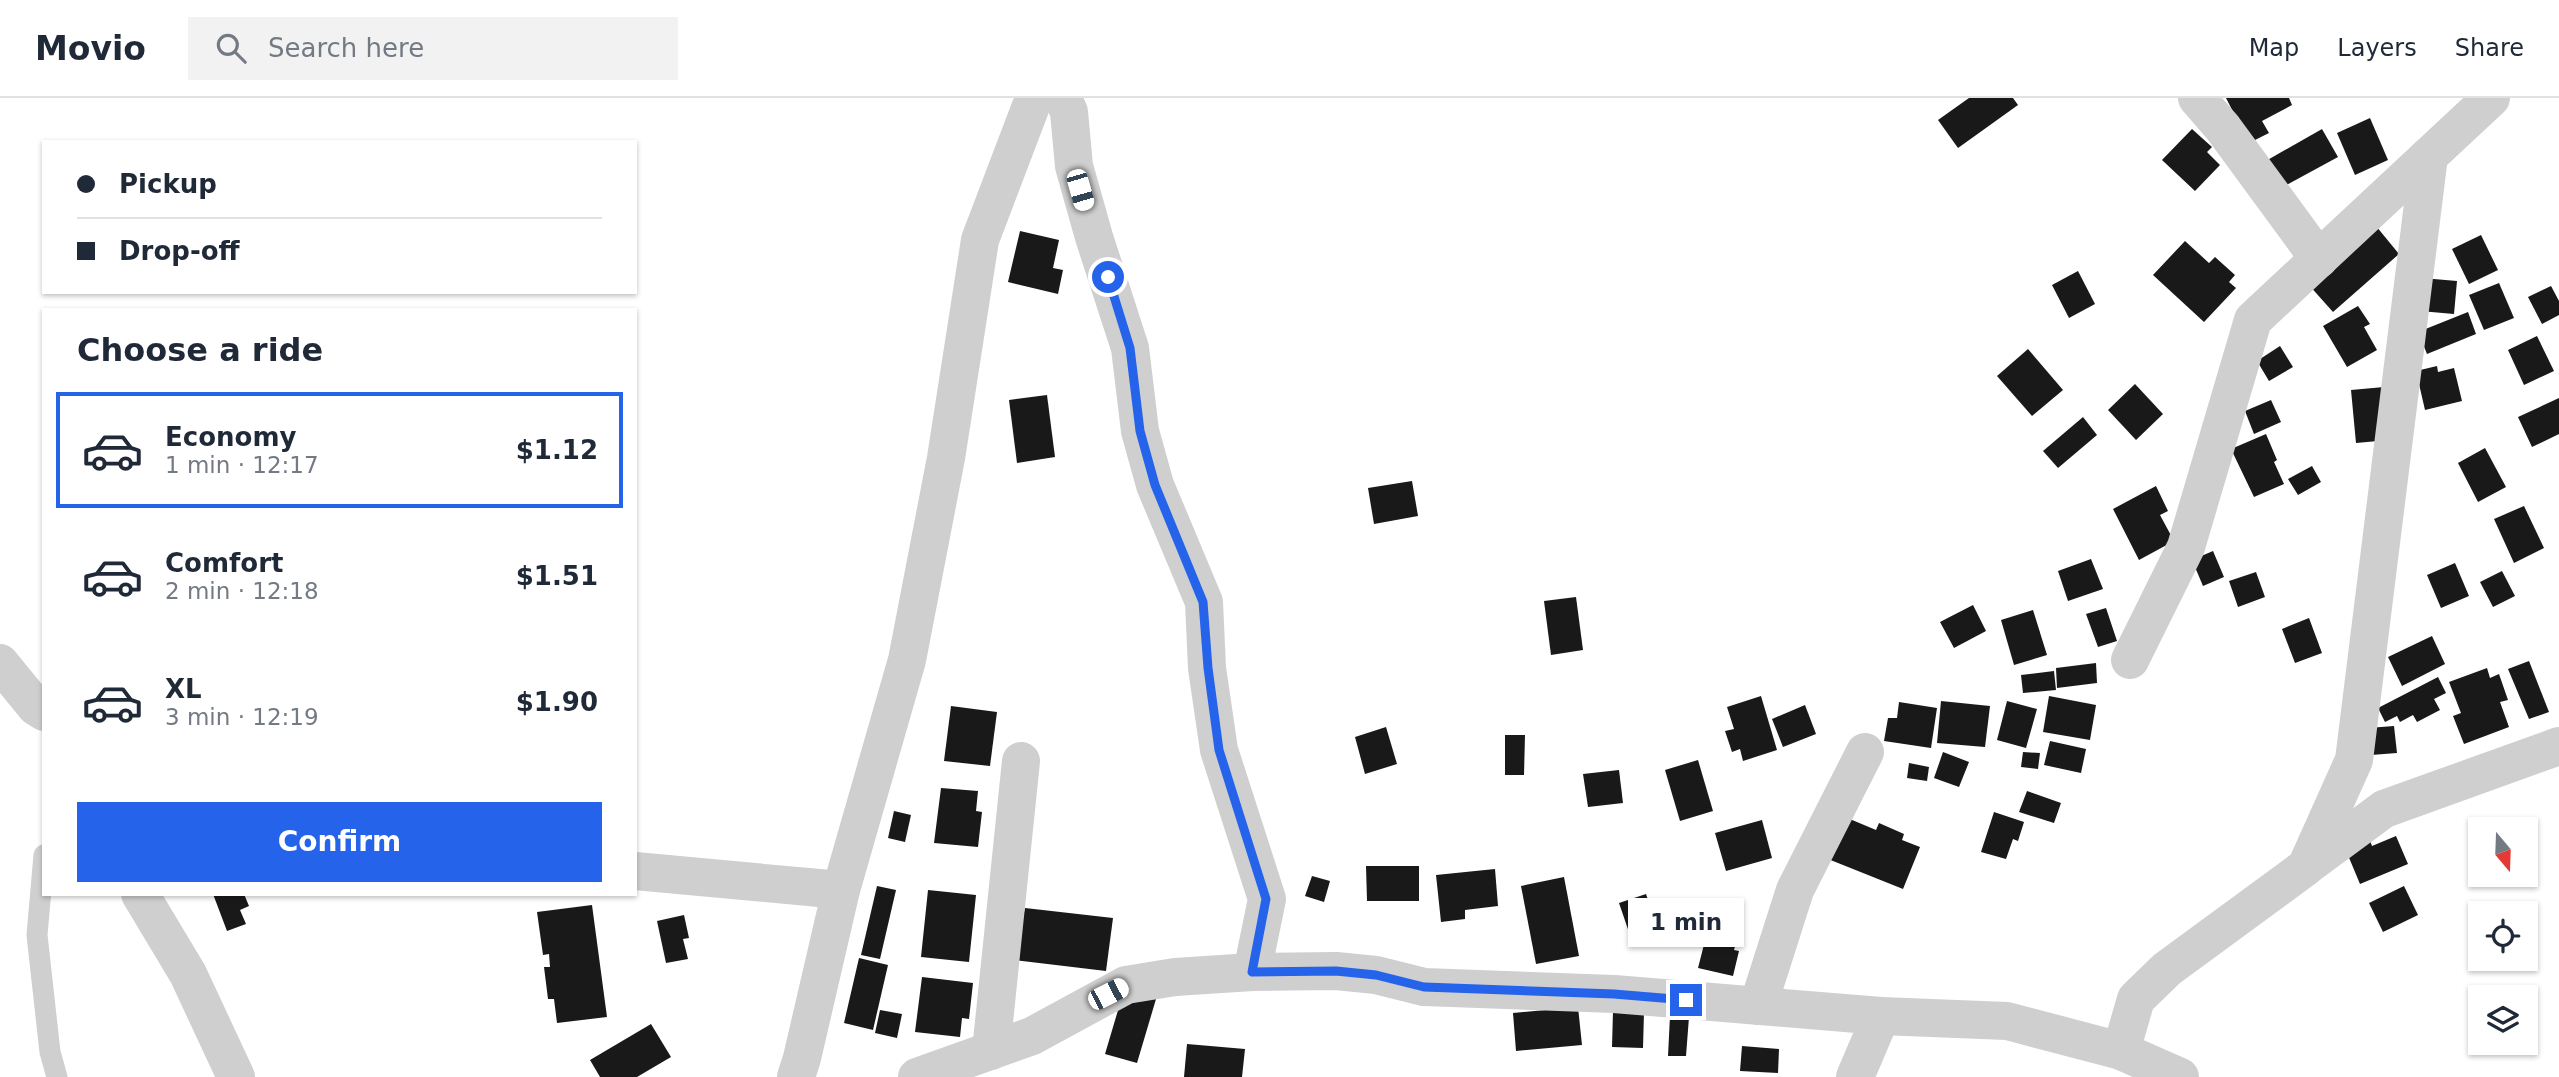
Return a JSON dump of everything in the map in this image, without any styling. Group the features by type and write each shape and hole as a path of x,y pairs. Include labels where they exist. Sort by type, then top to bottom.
{"street":[{"path":"796,1077 841,890 907,660 946,458 980,240 1034,98"},
{"path":"1063,98 1069,112 1074,166 1130,348 1143,442 1155,485 1203,602 1208,668 1219,750 1266,899 1252,972"},
{"path":"2197,98 2224,128 2319,259"},
{"path":"2130,660 2186,547 2253,320 2491,98"},
{"path":"2306,867 2354,760 2429,156"},
{"path":"0,663 36,708 42,711"},
{"path":"2121,1051 2136,999 2167,969 2384,809 2559,746"},
{"path":"1758,1006 1795,890 1865,752"},
{"path":"991,1051 1021,761"},
{"path":"637,871 841,890"},
{"path":"141,896 188,974 236,1077"},
{"path":"917,1077 1032,1036 1126,985 1175,977 1252,972 1336,971 1376,975 1424,987 1614,994 1881,1016 2007,1021 2121,1051 2176,1076"},
{"path":"1855,1077 1881,1016"}],"lane":[{"path":"42,878 37,935 50,1052 57,1077"}],"building":[{"path":"1969,98 2013,98 2018,105 1958,148 1938,120"},
{"path":"2226,98 2289,98 2292,105 2262,121 2269,133 2249,143"},
{"path":"2370,118 2388,160 2355,175 2337,133"},
{"path":"2192,129 2212,147 2207,152 2220,165 2195,191 2162,160"},
{"path":"2322,129 2338,157 2279,189 2264,162"},
{"path":"2376,226 2399,254 2333,312 2308,284"},
{"path":"1020,231 1059,240 1053,268 1063,270 1058,294 1008,282"},
{"path":"2481,235 2498,270 2469,284 2452,249"},
{"path":"2185,241 2209,263 2215,257 2235,275 2229,282 2236,288 2204,322 2153,275"},
{"path":"2078,271 2095,304 2069,318 2052,285"},
{"path":"2422,278 2457,281 2454,314 2420,311"},
{"path":"2499,283 2514,318 2484,330 2469,295"},
{"path":"2551,286 2559,301 2559,315 2542,324 2528,297"},
{"path":"2358,306 2370,324 2364,327 2377,350 2347,367 2323,326"},
{"path":"2468,312 2476,334 2427,354 2418,332"},
{"path":"2537,336 2554,371 2524,385 2508,350"},
{"path":"2280,346 2293,367 2269,381 2257,361"},
{"path":"2028,349 2063,390 2032,416 1997,376"},
{"path":"2437,366 2438,372 2454,368 2462,401 2425,410 2416,371"},
{"path":"2135,384 2163,414 2136,440 2108,410"},
{"path":"2384,387 2389,440 2356,443 2351,390"},
{"path":"1047,395 1055,457 1017,463 1009,400"},
{"path":"2559,398 2559,434 2532,447 2518,417"},
{"path":"2271,400 2281,422 2254,434 2245,411"},
{"path":"2083,417 2097,435 2058,468 2043,451"},
{"path":"2266,434 2284,484 2254,497 2231,449"},
{"path":"2485,448 2506,487 2478,502 2458,463"},
{"path":"2312,466 2321,482 2298,495 2288,479"},
{"path":"1412,481 1418,516 1374,524 1368,488"},
{"path":"2156,486 2168,511 2160,515 2174,541 2139,560 2113,509"},
{"path":"2524,506 2544,548 2514,563 2494,519"},
{"path":"2213,551 2224,577 2203,586 2192,560"},
{"path":"2091,559 2103,589 2068,601 2058,571"},
{"path":"2455,563 2469,596 2441,608 2427,575"},
{"path":"2502,571 2515,596 2493,607 2480,582"},
{"path":"2256,572 2265,597 2238,607 2229,581"},
{"path":"1576,597 1583,650 1551,655 1544,601"},
{"path":"1973,605 1986,631 1954,648 1940,622"},
{"path":"2106,608 2117,641 2098,647 2086,614"},
{"path":"2033,610 2047,655 2014,665 2001,620"},
{"path":"2309,618 2322,653 2295,663 2282,629"},
{"path":"2432,636 2445,664 2402,686 2388,657"},
{"path":"2529,661 2549,712 2529,719 2508,669"},
{"path":"2096,663 2097,683 2057,688 2056,668"},
{"path":"2487,668 2490,678 2499,674 2508,700 2500,702 2509,727 2464,744 2453,716 2461,713 2449,682"},
{"path":"2054,671 2056,690 2023,693 2021,675"},
{"path":"2438,677 2446,693 2434,699 2440,710 2417,722 2413,715 2400,722 2397,716 2385,722 2378,708"},
{"path":"1761,696 1777,750 1743,761 1740,749 1732,752 1725,731 1734,729 1727,707"},
{"path":"2049,696 2096,705 2090,740 2043,732"},
{"path":"1941,701 1990,706 1985,747 1937,743"},
{"path":"2007,701 2037,709 2026,748 1997,740"},
{"path":"1899,702 1937,708 1931,748 1884,741 1888,718 1897,718"},
{"path":"1805,705 1816,734 1783,747 1772,719"},
{"path":"951,706 997,712 990,766 944,761"},
{"path":"2394,726 2397,753 2371,755 2368,728"},
{"path":"1386,727 1397,764 1365,774 1355,737"},
{"path":"1505,735 1525,735 1524,775 1505,775"},
{"path":"2050,741 2086,749 2081,773 2044,765"},
{"path":"1943,752 1969,762 1959,787 1934,778"},
{"path":"2023,752 2040,753 2038,769 2021,767"},
{"path":"1698,760 1713,811 1680,821 1665,770"},
{"path":"1909,763 1929,767 1927,781 1907,778"},
{"path":"1619,770 1623,803 1588,807 1583,774"},
{"path":"941,788 978,791 976,811 982,812 978,847 934,843"},
{"path":"2027,791 2061,803 2054,823 2019,812"},
{"path":"894,811 911,815 905,842 888,838"},
{"path":"1994,812 2024,822 2018,841 2013,839 2006,859 1981,852"},
{"path":"1845,817 1876,830 1879,823 1904,834 1902,840 1920,847 1903,889 1828,859"},
{"path":"1762,820 1772,858 1726,871 1715,833"},
{"path":"2396,836 2408,864 2360,884 2345,848 2369,838 2372,846"},
{"path":"1366,866 1419,866 1419,901 1367,901"},
{"path":"1495,869 1498,906 1465,910 1465,919 1441,922 1436,875"},
{"path":"1312,876 1330,881 1324,902 1305,896"},
{"path":"1564,877 1579,956 1536,964 1521,886"},
{"path":"877,886 896,890 880,959 861,955"},
{"path":"2404,886 2418,915 2383,932 2369,903"},
{"path":"928,890 976,895 969,962 921,957"},
{"path":"1646,894 1658,929 1631,938 1619,903"},
{"path":"214,896 245,896 249,906 240,910 246,924 227,931"},
{"path":"592,905 607,1017 557,1023 554,999 548,999 544,967 550,967 549,954 543,955 537,912"},
{"path":"1025,908 1113,918 1106,971 1013,960"},
{"path":"684,915 689,938 683,939 688,959 666,963 657,921"},
{"path":"1709,925 1739,932 1734,950 1739,951 1733,976 1698,968"},
{"path":"859,958 888,965 873,1030 844,1023"},
{"path":"922,977 973,983 969,1019 962,1018 960,1037 915,1032"},
{"path":"1124,990 1156,999 1137,1063 1105,1054"},
{"path":"1578,1007 1582,1045 1516,1051 1513,1013"},
{"path":"880,1010 902,1014 897,1038 875,1033"},
{"path":"1613,1011 1644,1012 1643,1048 1612,1047"},
{"path":"1670,1016 1689,1017 1686,1056 1668,1056"},
{"path":"651,1024 671,1057 637,1077 600,1077 590,1060"},
{"path":"1187,1044 1245,1049 1242,1077 1184,1077"},
{"path":"1742,1046 1779,1049 1778,1073 1740,1071"}],"route":[{"path":"1108,277 1130,348 1140,431 1155,485 1203,602 1208,668 1219,750 1266,899 1252,972 1336,971 1376,975 1424,987 1614,994 1686,1000"}]}
